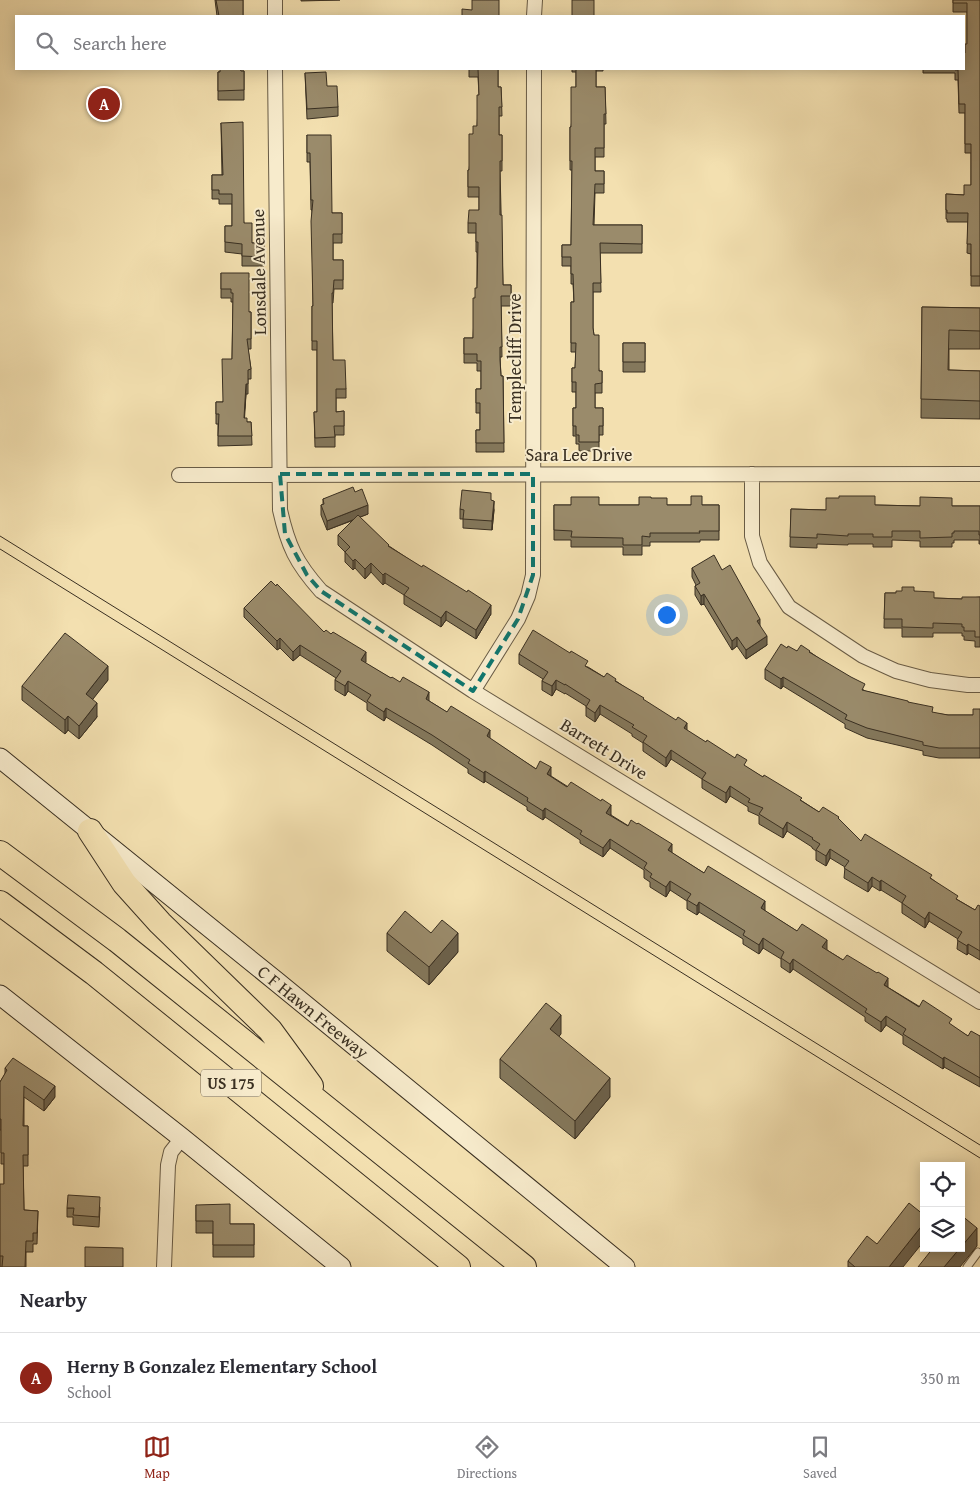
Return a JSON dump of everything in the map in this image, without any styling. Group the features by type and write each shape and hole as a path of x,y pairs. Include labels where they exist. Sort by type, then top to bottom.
{"highway":[{"path":"90,831 124,882 167,929 270,1030 330,1112"},
{"name":"US 175","path":"0,853 117,940 524,1267"},
{"name":"US 175","path":"0,903 94,973 458,1267"}],"main road":[{"name":"C F Hawn Freeway","path":"0,758 277,982 624,1267"},
{"path":"0,995 182,1138 341,1267"}],"street":[{"path":"275,0 275,15"},
{"path":"534,0 534,15"},
{"name":"Lonsdale Avenue","path":"275,70 280,474"},
{"name":"Templecliff Drive","path":"473,691 518,619 528,596 533,575 534,70"},
{"name":"Barrett Drive","path":"280,474 280,510 285,534 294,555 307,575 321,591 473,691 980,1002"},
{"path":"752,474 752,536 757,554 760,563 789,607 863,656 896,671 930,680 980,686"},
{"name":"Sara Lee Drive","path":"178,475 980,474"},
{"path":"164,1267 168,1165 171,1152 182,1138"}],"lane":[{"path":"966,1267 978,1252"}],"highlighted area":[{"path":"280,474 533,474 533,575 518,619 473,691 321,591 307,575 285,534"}],"building":[{"path":"216,0 243,0 243,15 219,15"},
{"path":"472,0 499,0 499,15 462,15 462,9 472,10"},
{"path":"572,0 594,0 594,15 572,15"},
{"path":"953,0 980,0 980,276 971,276 971,244 967,244 968,213 947,213 946,210 946,194 964,195 964,185 971,185 971,144 965,144 965,104 959,104 958,70 965,70 967,3 953,3"},
{"path":"220,70 244,71 244,90 218,91 218,72"},
{"path":"478,70 498,70 498,87 501,87 502,107 499,107 499,135 502,135 500,215 502,215 503,285 511,285 511,296 501,296 502,347 500,347 500,360 501,376 503,376 504,443 476,443 476,430 480,430 480,403 476,403 476,389 481,389 481,361 477,361 477,354 464,354 464,338 473,338 473,298 475,298 475,288 477,288 478,242 476,242 476,223 468,223 469,210 479,210 479,187 468,187 468,170 469,134 473,134 473,126 477,126 477,95 479,95"},
{"path":"576,70 596,70 596,87 605,87 604,148 595,148 595,171 604,171 604,184 595,184 593,225 642,225 642,244 600,243 601,283 593,283 593,328 594,335 599,335 599,371 602,371 602,383 595,384 595,408 603,408 603,426 599,426 599,442 579,442 579,435 576,435 576,426 573,426 573,408 576,408 576,382 572,382 572,368 575,368 576,343 571,343 571,302 574,302 573,274 571,274 571,257 562,257 562,245 571,245 571,87 576,87"},
{"path":"326,72 327,86 337,86 338,107 307,109 305,73"},
{"path":"243,122 244,223 252,223 252,243 264,243 264,257 242,256 242,244 225,242 225,226 232,226 232,194 219,194 219,190 212,190 212,175 223,175 221,123"},
{"path":"307,135 331,135 332,213 342,213 342,234 333,234 333,260 343,260 343,280 334,280 332,293 333,360 345,360 346,389 336,389 336,412 344,411 344,426 334,426 335,437 315,438 314,412 317,412 317,341 312,341 311,221 313,200 311,200 310,153 307,153"},
{"path":"221,273 249,273 251,339 247,339 251,369 248,370 248,384 246,384 244,418 247,418 247,422 251,422 252,436 218,436 219,414 216,414 216,402 223,402 222,359 232,359 233,293 231,293 231,289 221,289"},
{"path":"922,307 980,308 980,331 949,330 948,370 980,371 980,401 921,399"},
{"path":"623,343 645,343 645,362 623,362"},
{"path":"353,487 355,492 362,489 368,505 327,521 321,505 324,504 323,499"},
{"path":"462,490 491,493 491,500 494,501 492,521 463,519 464,510 460,509"},
{"path":"691,496 702,496 702,505 719,505 719,531 650,533 650,537 642,536 642,545 623,545 623,538 571,537 572,531 554,530 554,505 571,505 571,497 599,497 599,505 639,505 639,497 651,497 667,498 667,505 691,505"},
{"path":"839,496 875,496 875,505 920,506 920,497 952,498 952,506 980,506 980,535 979,531 954,531 952,537 920,538 920,531 892,531 892,537 873,537 873,534 848,534 848,536 817,534 817,538 790,537 791,509 826,510 826,498 839,498"},
{"path":"358,515 388,546 467,592 468,590 491,605 476,630 446,611 441,618 404,595 409,588 385,573 383,575 371,563 365,569 355,559 353,561 345,552 350,547 338,535"},
{"path":"714,555 722,570 730,565 760,619 757,621 767,636 746,650 737,637 732,641 704,594 701,596 695,586 700,583 692,568"},
{"path":"271,581 276,586 277,584 324,632 326,630 331,634 333,632 366,652 361,660 391,678 400,682 403,677 429,692 426,699 447,712 451,706 490,730 487,736 536,769 540,761 551,767 547,774 567,787 571,782 601,801 602,799 611,805 606,813 628,826 631,820 638,823 672,844 668,850 704,873 708,866 765,901 761,908 797,931 802,924 827,940 822,947 843,960 847,955 888,978 884,985 919,1007 923,1000 952,1019 949,1023 968,1036 971,1031 980,1036 980,1078 944,1057 943,1059 903,1034 906,1029 886,1016 881,1022 865,1012 867,1009 793,959 790,964 781,958 784,952 763,938 759,945 743,935 745,931 699,902 697,906 687,900 691,894 670,881 666,887 650,877 652,874 644,868 647,863 610,839 603,848 580,834 582,831 545,808 543,811 527,801 528,798 485,771 484,773 468,763 470,760 432,735 386,708 384,712 367,701 371,695 348,681 345,686 335,680 341,671 300,645 293,652 280,638 277,641 244,608"},
{"path":"902,587 914,587 914,591 934,592 934,598 962,599 962,597 980,597 980,637 975,637 975,631 964,631 962,624 933,623 933,628 902,627 902,619 884,619 885,593 902,591"},
{"path":"533,630 570,653 571,651 588,661 585,666 604,677 607,673 616,679 615,681 676,720 678,717 687,723 684,728 706,742 707,740 735,758 737,754 747,760 744,765 802,798 800,800 819,812 823,807 839,817 861,841 865,834 932,875 930,878 958,896 956,899 975,910 978,905 980,906 980,951 957,940 962,932 929,912 925,919 902,903 906,896 881,880 880,882 872,877 868,883 844,868 849,861 830,849 826,856 816,850 820,844 813,838 787,822 783,829 759,814 763,808 748,802 750,799 730,786 726,793 702,779 706,773 671,750 666,758 643,742 647,736 632,727 634,725 600,705 595,713 586,707 590,700 565,684 556,680 552,686 542,681 548,672 519,654"},
{"path":"65,633 108,666 86,694 97,703 79,726 68,716 65,720 22,686"},
{"path":"781,644 797,651 801,645 809,652 865,684 862,690 933,707 932,712 948,715 973,715 973,709 980,709 980,748 939,748 923,745 923,742 867,728 845,719 847,715 783,677 781,679 765,669"},
{"path":"405,911 431,933 442,920 458,933 429,967 387,933"},
{"path":"546,1003 561,1015 550,1029 610,1078 575,1121 500,1059"},
{"path":"13,1058 55,1086 44,1100 24,1086 23,1126 28,1126 28,1155 23,1155 24,1210 38,1211 37,1233 33,1233 33,1241 26,1241 25,1267 2,1267 3,1256 0,1256 0,1184 4,1184 4,1153 1,1153 0,1082 7,1070 5,1068"},
{"path":"68,1195 100,1197 99,1217 73,1215 74,1208 67,1208"},
{"path":"909,1203 920,1212 920,1228 889,1267 855,1267 848,1261 867,1236 877,1244"},
{"path":"230,1204 230,1224 254,1224 254,1245 213,1245 213,1221 196,1221 196,1205"},
{"path":"965,1218 977,1228 965,1242"},
{"path":"85,1247 123,1248 123,1267 85,1267"},
{"path":"930,1252 957,1252 944,1267 918,1267"}],"tram line":[{"path":"0,536 980,1145"},
{"path":"0,549 980,1158"}],"place":[{"name":"Herny B Gonzalez Elementary School","path":"104,104"}]}
